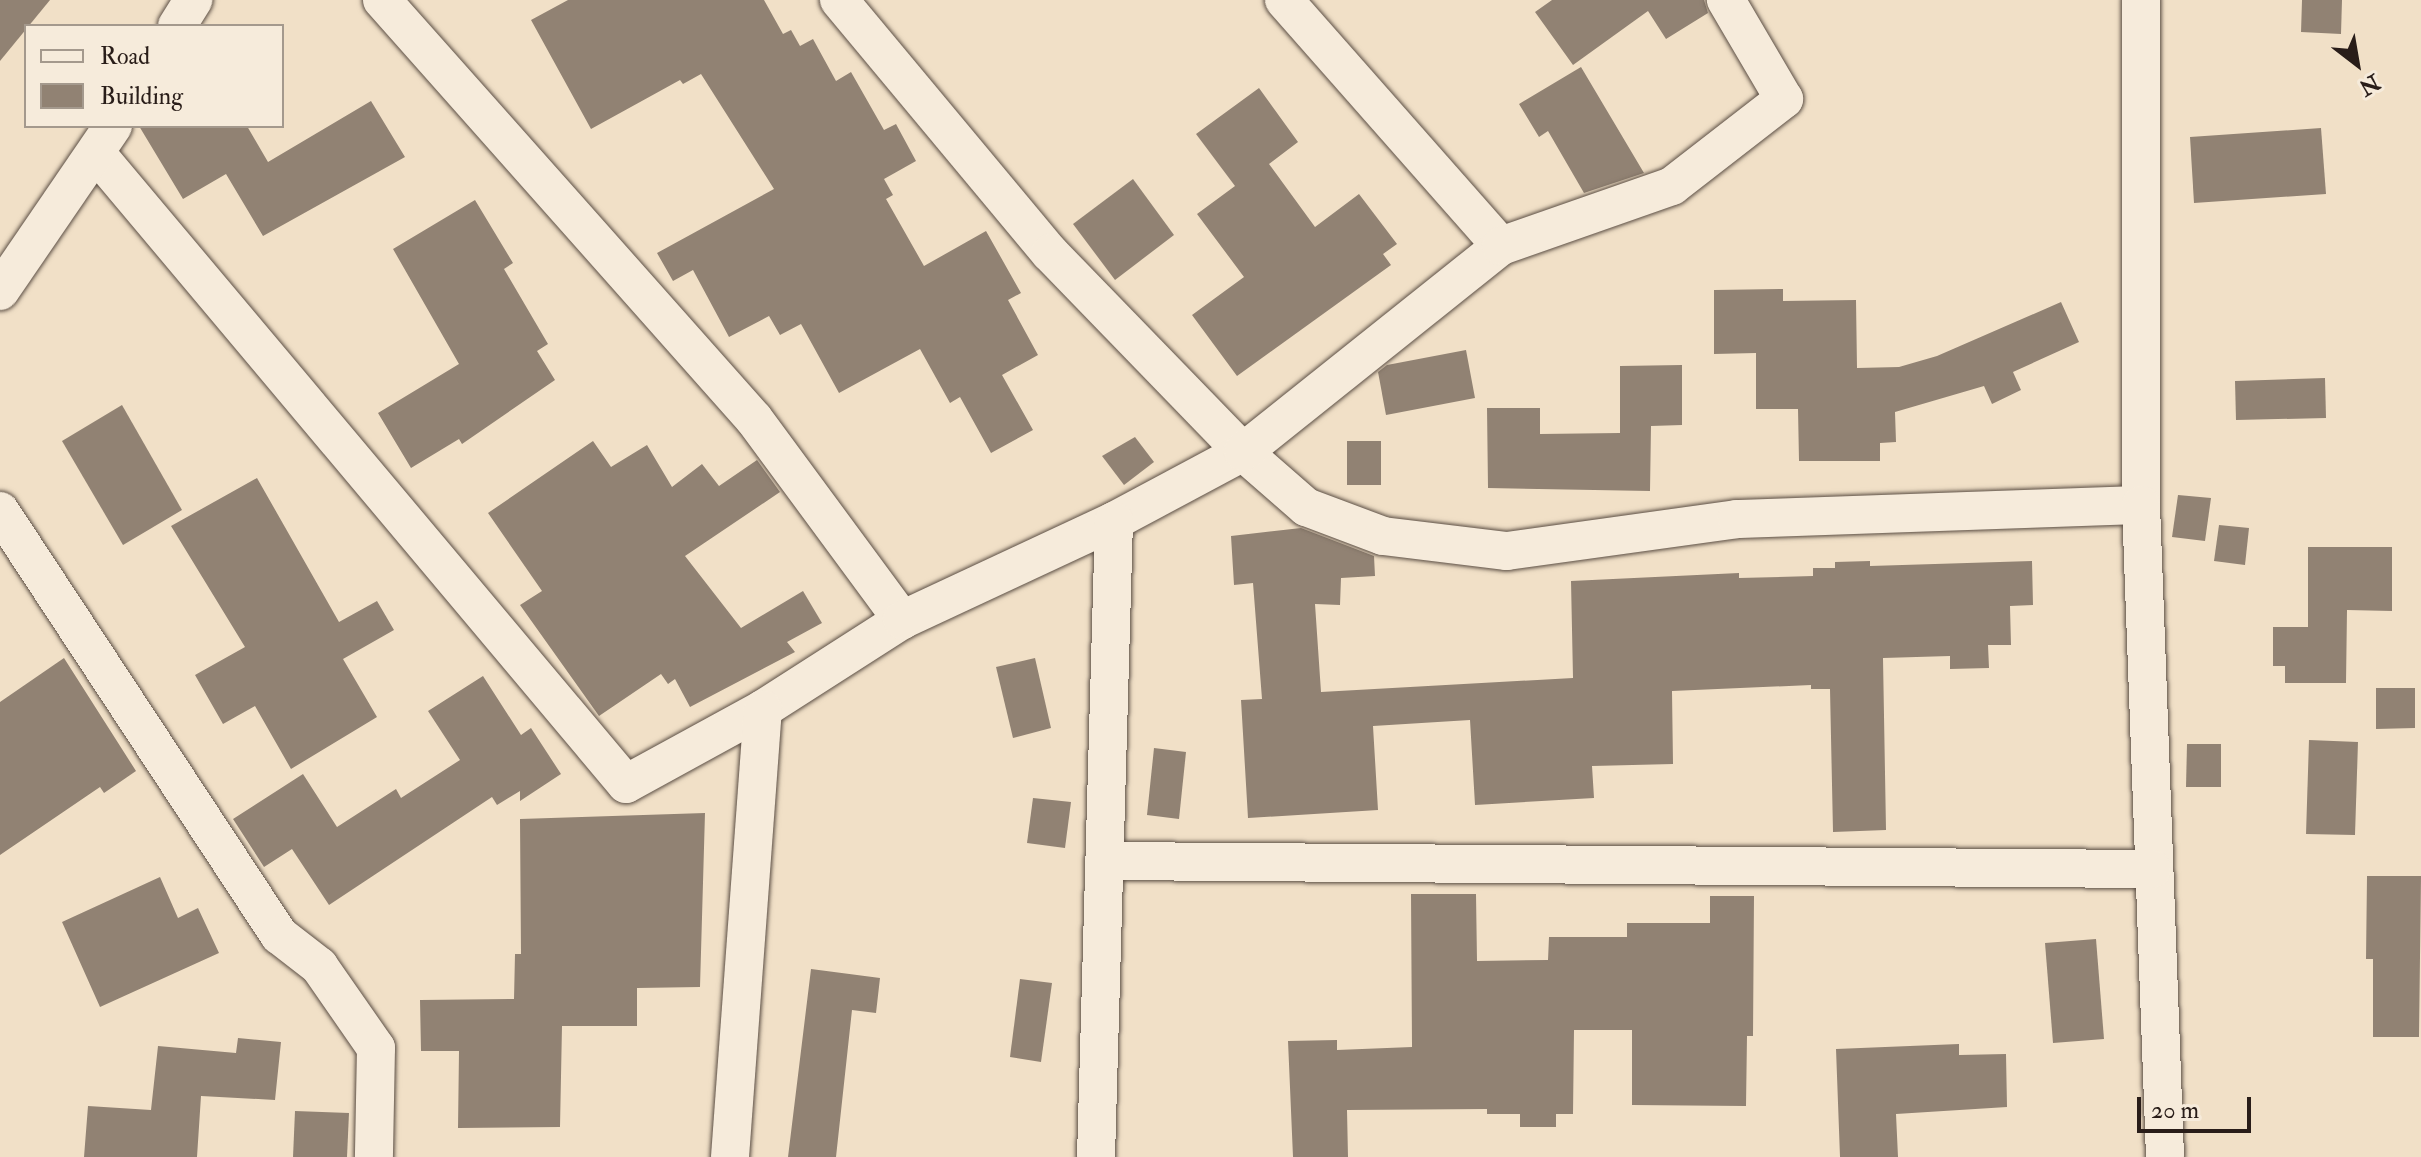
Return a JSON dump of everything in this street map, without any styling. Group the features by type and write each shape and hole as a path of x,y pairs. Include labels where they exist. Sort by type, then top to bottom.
{"street":[{"path":"178,24 193,0"},
{"path":"382,0 754,419 902,620"},
{"path":"839,0 1050,253 1243,452 1306,507 1383,536 1507,551 1737,519 2141,505"},
{"path":"1284,0 1501,246"},
{"path":"0,291 105,140 626,784 763,709 902,620 1114,521 1243,452 1501,246 1672,186 1784,99 1726,0"},
{"path":"2141,0 2141,505 2165,1157"},
{"path":"0,511 279,935 319,966 376,1048 374,1157"},
{"path":"1096,1157 1108,861 1114,521"},
{"path":"730,1157 763,709"},
{"path":"1108,861 2152,869"}],"building":[{"path":"0,0 50,0 30,24 24,24 24,32 0,61"},
{"path":"568,0 764,0 783,34 791,30 800,46 813,39 836,81 851,72 884,130 896,124 916,161 884,179 893,195 886,199 924,266 986,231 1021,293 1008,300 1038,355 1002,375 1033,430 991,453 960,397 950,403 920,349 839,393 801,324 780,335 769,316 729,337 693,270 673,281 657,253 774,189 701,74 683,84 680,80 591,129 531,20"},
{"path":"1552,0 1704,0 1708,13 1666,39 1648,11 1573,65 1535,12"},
{"path":"2302,0 2342,0 2341,34 2301,32"},
{"path":"1581,67 1644,173 1584,193 1548,131 1539,137 1519,104"},
{"path":"1259,88 1298,142 1269,164 1315,227 1359,194 1397,244 1383,254 1391,265 1237,376 1192,315 1244,277 1197,214 1235,186 1196,134"},
{"path":"371,101 405,157 263,236 226,174 183,199 140,128 248,128 268,162"},
{"path":"2321,128 2326,194 2194,203 2190,137"},
{"path":"1133,179 1174,235 1115,280 1073,224"},
{"path":"475,200 513,263 504,269 548,344 537,351 555,380 462,444 459,439 411,468 378,413 459,364 393,249"},
{"path":"1783,289 1783,301 1856,300 1857,368 1899,367 1937,356 2061,302 2079,342 2013,372 2021,390 1992,404 1984,386 1895,412 1896,442 1880,443 1880,461 1799,461 1798,409 1756,409 1756,353 1714,354 1714,290"},
{"path":"1466,350 1475,398 1386,415 1378,372 1387,365"},
{"path":"1682,365 1682,425 1651,426 1650,491 1488,488 1487,408 1540,408 1540,434 1620,433 1620,366"},
{"path":"2325,378 2326,418 2236,420 2235,381"},
{"path":"122,405 182,510 123,545 62,441"},
{"path":"1135,437 1154,462 1124,485 1102,456"},
{"path":"593,441 611,467 647,445 672,487 702,464 719,486 757,460 780,492 685,556 741,628 803,591 822,623 787,642 795,652 690,707 675,679 668,684 661,674 599,716 520,605 542,591 488,513"},
{"path":"1347,441 1381,441 1381,485 1347,485"},
{"path":"257,478 339,622 377,601 394,630 343,659 377,717 291,769 255,706 223,724 195,675 245,647 171,526"},
{"path":"2178,495 2211,498 2205,541 2172,537"},
{"path":"2219,525 2249,528 2245,565 2214,561"},
{"path":"1301,528 1374,556 1375,576 1341,578 1340,605 1315,604 1321,692 1573,678 1571,581 1739,573 1739,578 1813,576 1813,568 1835,568 1835,562 1870,561 1870,566 2032,561 2033,605 2010,606 2011,645 1988,645 1989,668 1950,669 1950,656 1883,658 1886,830 1833,832 1830,689 1811,689 1811,685 1672,691 1673,764 1592,766 1594,798 1475,805 1470,720 1373,726 1378,810 1248,818 1241,700 1262,699 1253,583 1234,585 1231,536"},
{"path":"2308,547 2392,547 2392,611 2347,610 2346,683 2285,683 2285,666 2273,666 2273,627 2308,627"},
{"path":"64,658 136,771 104,793 100,787 0,855 0,702"},
{"path":"1035,658 1051,728 1013,738 996,667"},
{"path":"483,676 521,735 531,728 561,774 520,801 520,791 497,805 492,797 329,905 292,849 264,867 233,819 303,774 337,827 396,789 401,798 460,760 428,711"},
{"path":"2376,688 2415,688 2415,728 2376,729"},
{"path":"2309,740 2358,742 2355,835 2306,834"},
{"path":"2187,744 2221,744 2221,787 2186,787"},
{"path":"1154,748 1186,752 1179,819 1147,815"},
{"path":"1033,798 1071,802 1065,848 1027,843"},
{"path":"705,813 700,987 637,988 637,1026 562,1026 560,1127 458,1128 459,1051 421,1051 420,1000 514,999 515,954 521,954 520,819"},
{"path":"2367,876 2421,876 2419,1037 2373,1037 2373,959 2366,959"},
{"path":"160,877 178,918 198,908 219,953 100,1007 62,922"},
{"path":"1411,894 1476,894 1477,961 1548,960 1549,937 1627,937 1627,923 1710,923 1710,896 1754,896 1753,1036 1747,1036 1746,1106 1632,1105 1632,1030 1574,1030 1573,1114 1556,1114 1556,1127 1520,1127 1520,1114 1487,1114 1487,1109 1347,1110 1348,1157 1293,1157 1288,1041 1337,1040 1337,1050 1412,1047"},
{"path":"2096,939 2104,1039 2053,1043 2045,943"},
{"path":"811,969 880,978 876,1013 852,1010 836,1157 788,1157"},
{"path":"1020,979 1052,983 1041,1062 1010,1057"},
{"path":"238,1038 281,1042 275,1100 201,1096 197,1157 84,1157 88,1106 151,1110 158,1046 236,1053"},
{"path":"1959,1044 1959,1055 2006,1054 2007,1107 1896,1114 1898,1157 1840,1157 1836,1049"},
{"path":"295,1111 349,1113 347,1157 293,1157"}]}
